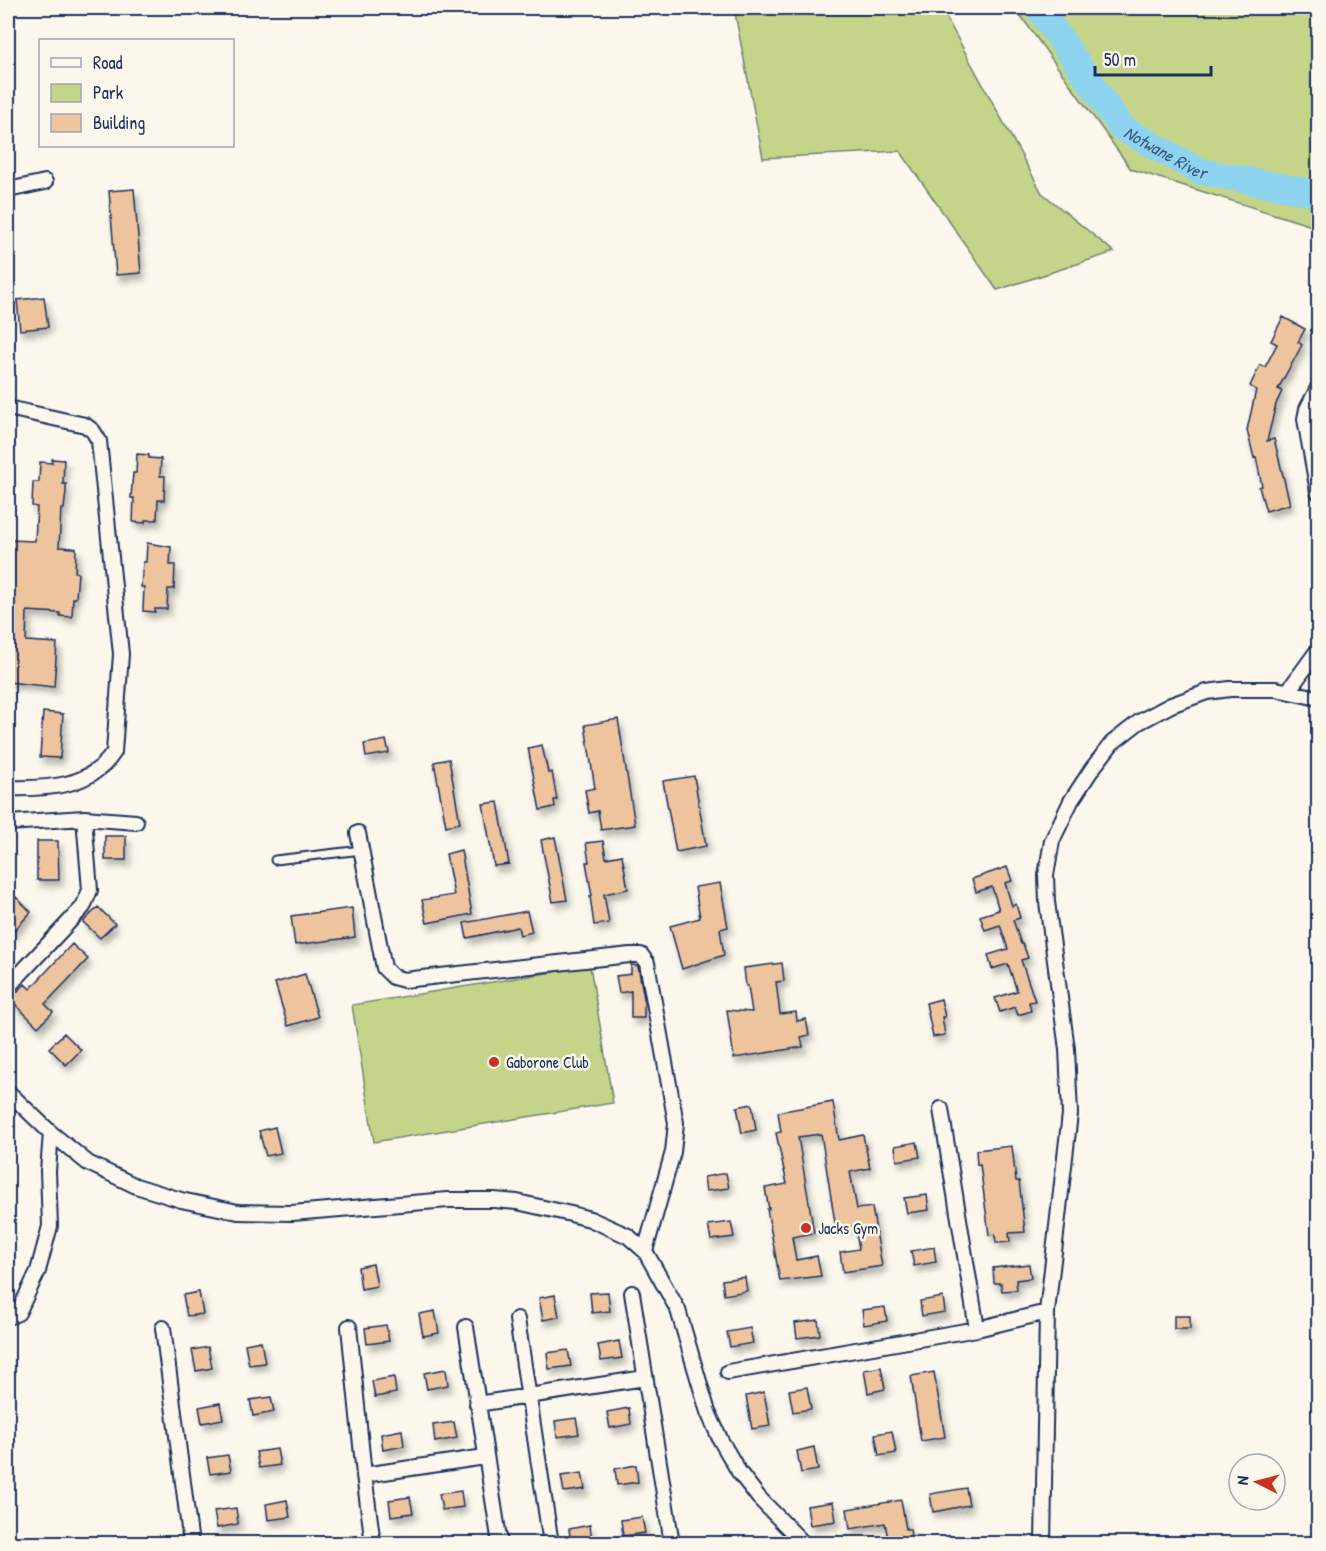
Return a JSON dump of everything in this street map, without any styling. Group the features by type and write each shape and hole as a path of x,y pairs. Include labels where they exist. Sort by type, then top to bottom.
{"street":[{"path":"8,190 45,182"},
{"path":"1318,388 1307,409 1305,419 1318,492"},
{"path":"8,408 85,425 93,431 99,441 121,654 114,752 106,764 85,778 42,788 8,788"},
{"path":"1288,691 1318,650"},
{"path":"1043,1544 1047,1312 1070,1114 1067,1049 1047,902 1046,875 1052,841 1071,801 1092,769 1112,743 1139,722 1171,705 1207,692 1253,689 1288,691 1318,698"},
{"path":"8,987 83,907 87,899 90,890 84,818"},
{"path":"8,823 84,818 136,822"},
{"path":"358,833 384,968 393,976 404,980 630,955 641,955 647,963 676,1123 673,1152 645,1251"},
{"path":"8,1092 51,1133 88,1163 136,1186 181,1200 238,1212 292,1213 448,1200 494,1200 517,1202 590,1219 628,1236 645,1251 678,1310 708,1412 721,1441 739,1472 759,1498 804,1544"},
{"path":"941,1109 977,1329"},
{"path":"8,1317 18,1313 22,1306 38,1271 51,1226 48,1171 51,1133"},
{"path":"632,1293 672,1544"},
{"path":"728,1372 977,1329 1047,1312"},
{"path":"517,1319 550,1544"},
{"path":"466,1327 500,1544"},
{"path":"163,1328 191,1544"},
{"path":"349,1328 364,1475 374,1544"},
{"path":"477,1404 645,1378"},
{"path":"364,1475 485,1457"}],"lane":[{"path":"275,860 362,850"}],"green space":[{"path":"734,8 941,8 1042,193 1114,252 997,290 900,151 763,158"},
{"path":"1015,8 1318,8 1318,228 1131,169"},
{"path":"590,966 613,1103 374,1142 352,1005"}],"building":[{"path":"134,189 141,273 116,275 109,191"},
{"path":"44,297 48,327 20,330 17,300"},
{"path":"1283,317 1305,329 1298,342 1302,345 1278,389 1282,391 1276,404 1267,441 1274,439 1290,504 1266,511 1259,487 1262,486 1256,457 1254,458 1247,430 1256,390 1250,386 1260,365 1265,367 1277,344 1271,341"},
{"path":"137,454 161,459 160,476 165,476 164,500 158,500 157,520 145,520 145,523 133,522 134,498 131,498"},
{"path":"52,459 64,460 63,484 66,484 66,491 64,509 61,509 59,547 76,548 75,572 78,573 76,598 73,598 72,617 60,616 60,613 27,611 26,641 57,643 54,687 8,682 9,540 35,541 37,507 32,506 33,482 39,482 40,462 52,463"},
{"path":"147,543 171,547 170,565 175,565 174,589 168,589 167,609 155,609 155,612 143,611 144,587 141,587"},
{"path":"43,712 63,714 60,758 40,757"},
{"path":"618,719 635,825 601,830 598,811 589,813 585,790 595,788 585,725"},
{"path":"386,740 389,753 366,757 364,744"},
{"path":"542,745 548,773 552,772 557,800 554,800 555,807 540,810 528,748"},
{"path":"449,759 460,823 446,826 434,762"},
{"path":"694,776 706,846 676,852 663,781"},
{"path":"498,802 509,864 494,866 483,804"},
{"path":"105,836 126,836 126,860 105,860"},
{"path":"555,837 567,900 553,902 541,840"},
{"path":"37,841 58,841 59,880 37,880"},
{"path":"603,841 606,858 622,855 628,889 604,894 609,923 594,925 586,862 589,862 586,843"},
{"path":"461,850 472,914 427,923 422,900 454,895 446,854"},
{"path":"1007,867 1012,881 1005,883 1012,906 1016,904 1020,918 1013,920 1028,958 1021,960 1035,1001 1029,1002 1031,1011 1018,1015 1015,1007 1000,1012 995,998 1017,991 1008,964 992,969 988,955 1008,949 1000,925 985,930 980,916 999,910 992,887 976,892 972,879"},
{"path":"720,883 728,927 720,929 724,955 682,969 670,926 700,918 695,887"},
{"path":"16,897 31,912 8,937 8,906"},
{"path":"98,907 115,924 100,938 83,922"},
{"path":"352,908 355,937 295,945 291,916"},
{"path":"527,911 532,932 520,935 518,927 467,938 464,923"},
{"path":"72,944 88,959 45,1004 53,1012 38,1027 10,999 25,984 30,989"},
{"path":"782,963 784,981 776,982 780,1014 796,1012 797,1021 806,1019 809,1035 801,1037 803,1047 734,1058 727,1010 752,1012 744,968"},
{"path":"631,965 638,966 644,998 644,1018 631,1018 631,991 619,993 616,976 631,974"},
{"path":"305,974 318,1017 288,1026 275,983"},
{"path":"941,999 945,1017 942,1017 945,1035 933,1037 926,1003"},
{"path":"64,1033 81,1050 66,1065 49,1048"},
{"path":"833,1102 839,1140 863,1135 870,1168 850,1172 857,1209 872,1207 882,1266 843,1272 840,1252 859,1249 855,1226 836,1229 821,1134 798,1137 814,1233 792,1237 796,1260 817,1256 821,1276 780,1281 765,1188 787,1184 776,1133 781,1132 778,1112"},
{"path":"752,1104 756,1130 742,1133 737,1107"},
{"path":"275,1127 281,1153 266,1156 259,1131"},
{"path":"917,1142 920,1157 897,1161 895,1146"},
{"path":"1012,1146 1025,1232 1009,1233 1010,1242 996,1243 995,1234 989,1235 980,1164 977,1165 976,1150"},
{"path":"726,1173 729,1188 706,1191 704,1177"},
{"path":"927,1195 929,1210 907,1213 904,1198"},
{"path":"731,1222 734,1237 711,1240 708,1225"},
{"path":"934,1247 936,1262 914,1266 911,1251"},
{"path":"373,1264 377,1286 361,1289 358,1267"},
{"path":"1029,1264 1031,1278 1016,1280 1017,1290 1002,1291 1001,1283 994,1283 993,1268"},
{"path":"745,1277 747,1291 724,1295 722,1280"},
{"path":"199,1292 203,1314 187,1316 183,1295"},
{"path":"608,1292 610,1311 592,1313 590,1293"},
{"path":"555,1295 559,1317 543,1320 539,1298"},
{"path":"943,1297 945,1312 922,1316 920,1301"},
{"path":"885,1307 887,1321 864,1325 862,1310"},
{"path":"435,1311 439,1333 423,1336 419,1314"},
{"path":"1174,1316 1190,1316 1190,1329 1174,1329"},
{"path":"818,1320 820,1335 797,1338 795,1323"},
{"path":"386,1325 389,1341 367,1344 365,1328"},
{"path":"750,1328 753,1343 730,1347 727,1332"},
{"path":"261,1341 265,1363 249,1365 245,1344"},
{"path":"619,1341 622,1358 601,1361 598,1345"},
{"path":"208,1347 212,1368 196,1371 192,1350"},
{"path":"568,1350 571,1366 549,1369 547,1353"},
{"path":"881,1367 885,1389 868,1393 864,1370"},
{"path":"446,1369 448,1385 427,1389 424,1373"},
{"path":"934,1372 945,1437 921,1441 911,1376"},
{"path":"394,1377 396,1393 375,1397 372,1381"},
{"path":"807,1387 811,1409 793,1412 789,1390"},
{"path":"764,1392 770,1426 752,1429 746,1396"},
{"path":"271,1397 274,1412 253,1416 250,1400"},
{"path":"220,1403 223,1419 202,1423 199,1407"},
{"path":"629,1408 631,1424 610,1428 607,1412"},
{"path":"576,1418 579,1434 557,1437 555,1421"},
{"path":"454,1422 457,1438 435,1442 433,1425"},
{"path":"402,1430 404,1446 383,1450 381,1434"},
{"path":"892,1431 896,1453 879,1456 875,1434"},
{"path":"814,1447 818,1470 801,1473 797,1451"},
{"path":"277,1449 280,1465 259,1468 256,1452"},
{"path":"228,1455 231,1471 210,1474 207,1458"},
{"path":"636,1465 638,1482 617,1485 615,1469"},
{"path":"582,1473 585,1489 564,1492 561,1476"},
{"path":"966,1488 969,1505 933,1512 930,1494"},
{"path":"461,1491 463,1507 442,1510 439,1494"},
{"path":"410,1497 413,1513 391,1516 389,1500"},
{"path":"287,1500 290,1517 268,1520 266,1504"},
{"path":"901,1500 906,1529 910,1529 912,1544 889,1544 885,1523 850,1529 847,1509"},
{"path":"833,1502 836,1521 810,1525 807,1506"},
{"path":"236,1508 238,1524 217,1528 214,1511"},
{"path":"642,1517 645,1533 623,1536 621,1520"},
{"path":"590,1525 592,1541 571,1544 569,1529"}],"waterway":[{"name":"Notwane River","path":"1039,8 1122,128 1199,171 1318,194"}],"place":[{"name":"Gaborone Club","path":"494,1062"},
{"name":"Jacks Gym","path":"806,1228"}]}
